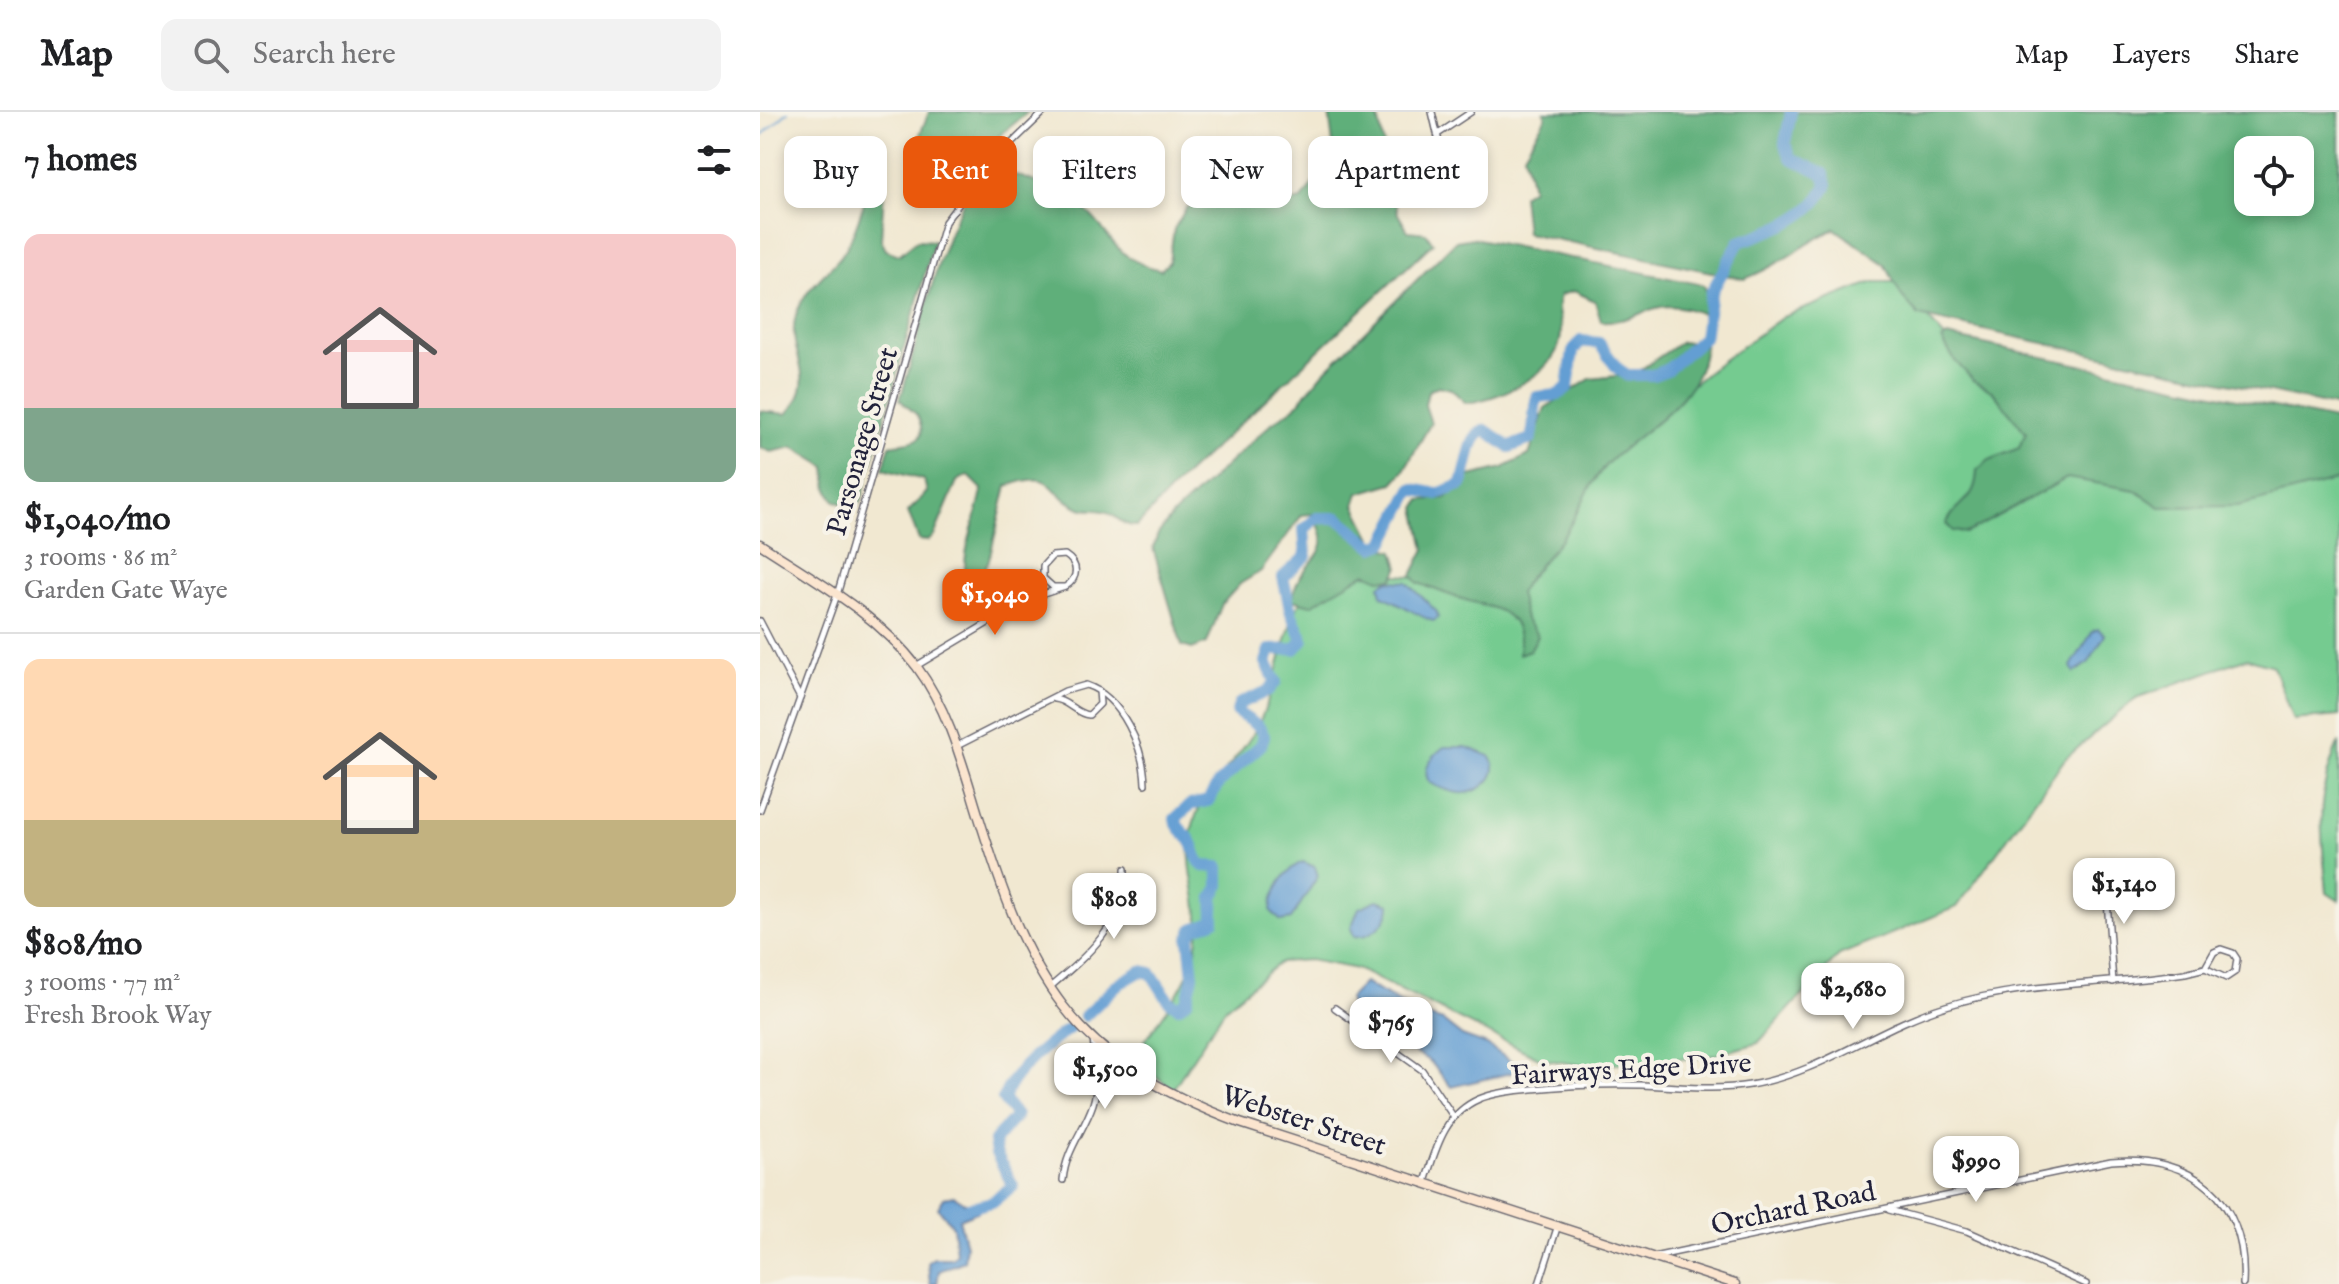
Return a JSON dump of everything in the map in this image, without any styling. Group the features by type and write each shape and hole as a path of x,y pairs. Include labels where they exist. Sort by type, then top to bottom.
{"street":[{"name":"Parsonage Street","path":"760,810 837,595 945,222 987,167 1044,112"},
{"path":"1432,112 1438,134 1471,112"},
{"name":"Webster Street","path":"760,544 878,626 916,666 942,712 956,747 1010,914 1030,956 1050,987 1092,1038 1133,1072 1185,1101 1240,1123 1735,1284"},
{"path":"916,666 1028,599 1065,587 1075,578 1075,564 1065,555 1052,556 1043,566 1043,578 1053,587 1065,587"},
{"path":"760,621 801,699"},
{"path":"956,747 1081,685 1098,690 1112,699 1141,756 1145,784"},
{"path":"1051,698 1089,715 1100,704 1098,690"},
{"path":"1050,987 1094,949 1126,895 1125,869"},
{"path":"2105,873 2113,982"},
{"name":"Fairways Edge Drive","path":"1453,1116 1479,1099 1542,1088 1627,1085 1720,1088 1769,1081 1828,1061 1893,1026 1950,1004 2017,991 2113,982 2205,968 2226,978 2235,972 2237,959 2233,953 2221,949 2214,952 2205,968"},
{"path":"1335,1008 1422,1070 1453,1116 1442,1135 1425,1182"},
{"path":"1063,1180 1067,1155 1086,1120 1096,1090 1092,1038"},
{"name":"Orchard Road","path":"1653,1258 2111,1161 2158,1161 2180,1168 2205,1184 2229,1212 2240,1238 2243,1284"},
{"path":"1884,1209 1967,1231 2086,1284"},
{"path":"1539,1284 1558,1225"}],"green space":[{"path":"929,112 1028,112 999,136 919,136"},
{"path":"1329,112 1377,112 1382,136 1332,136"},
{"path":"1544,112 2339,112 2339,407 1919,316 1901,295 1885,264 1835,229 1744,279 1526,233 1522,195 1532,188 1524,154 1546,117"},
{"path":"1017,176 1021,177 1033,182 1033,208 1083,208 1130,258 1161,270 1169,262 1174,229 1186,208 1292,208 1292,202 1302,200 1308,191 1308,208 1397,208 1408,231 1426,233 1433,243 1180,480 1137,526 1125,524 1106,512 1078,507 1042,481 1023,481 1007,486 989,560 981,577 966,579 966,557 982,489 968,475 957,481 934,536 928,541 919,540 908,512 927,492 924,480 883,469 890,445 915,440 921,433 917,415 900,400 943,250 961,208 1017,208"},
{"path":"863,208 883,208 881,240 886,250 899,255 917,240 934,241 861,501 854,508 835,501 828,490 826,467 793,447 771,452 760,447 760,411 787,414 802,388 795,342 796,315 810,290 846,249"},
{"path":"1473,238 1704,285 1709,300 1706,315 1672,306 1616,321 1601,321 1595,301 1574,291 1560,295 1558,311 1561,332 1558,347 1540,371 1511,390 1466,403 1451,389 1438,386 1428,391 1425,405 1431,423 1403,472 1393,483 1359,493 1355,505 1376,546 1394,551 1399,567 1393,579 1380,579 1366,573 1311,605 1292,600 1296,586 1316,557 1322,540 1312,514 1302,515 1261,571 1240,584 1222,604 1207,643 1192,649 1182,646 1153,548 1158,534 1173,515 1272,423 1295,407 1324,372 1456,241"},
{"path":"1873,282 1896,282 2056,464 2339,474 2339,716 2293,720 2273,666 2247,658 2136,698 2065,759 1957,907 1839,955 1758,1043 1707,1057 1587,1066 1541,1059 1357,969 1309,960 1280,962 1226,1007 1173,1089 1133,1059 1184,982 1195,954 1198,922 1190,850 1195,818 1209,791 1257,727 1269,699 1295,612 1305,596 1319,585 1357,575 1434,579 1596,463 1719,363 1783,317"},
{"path":"1947,336 2339,421 2339,480 2238,506 2160,507 2135,490 2067,478 1967,533 1953,531 1946,524 1970,495 1977,470 1989,460 2019,448 2026,433 1993,392 1974,381 1955,361 1942,340"},
{"path":"1681,342 1705,344 1701,365 1693,382 1668,412 1606,465 1561,539 1519,593 1525,619 1538,636 1530,650 1519,654 1517,628 1504,613 1418,583 1412,575 1425,549 1416,508 1421,500 1446,498 1470,476 1503,468 1529,455 1545,408 1590,379 1634,374"},
{"path":"2339,742 2339,901 2327,893 2321,816 2325,781"}],"water":[{"path":"1387,581 1407,582 1437,612 1438,618 1433,621 1382,596 1380,585"},
{"path":"2098,629 2105,635 2089,662 2074,673 2071,666 2093,631"},
{"path":"1444,747 1466,747 1490,756 1494,763 1492,777 1482,787 1467,793 1448,790 1429,782 1426,772 1429,763"},
{"path":"1303,862 1315,867 1318,876 1291,919 1281,921 1271,911 1274,897 1285,875"},
{"path":"1377,900 1390,904 1384,922 1367,935 1354,936 1351,928 1359,908"},
{"path":"1364,983 1423,1015 1443,1021 1462,1036 1487,1045 1524,1070 1451,1087 1430,1061 1401,1045 1383,1026 1351,1007 1349,998"},
{"path":"954,1196 967,1204 983,1203 979,1211 959,1219 966,1245 964,1261 939,1271 937,1284 930,1284 928,1262 934,1258 952,1258 956,1253 953,1226 938,1208 944,1198"}],"waterway":[{"path":"760,137 788,112"},
{"path":"1085,1016 1117,985 1141,971 1151,973 1169,1001 1178,1007 1187,1001 1193,976 1189,938 1193,929 1214,921 1213,897 1219,887 1219,867 1203,866 1191,841 1175,819 1190,805 1208,801 1219,783 1261,745 1264,736 1259,727 1237,712 1239,704 1268,691 1276,682 1266,662 1270,650 1295,649 1303,640 1291,613 1283,577 1306,556 1304,529 1317,518 1338,518 1374,547 1384,543 1412,489 1437,494 1461,485 1472,445 1479,433 1485,430 1509,447 1531,439 1537,397 1558,395 1568,387 1573,351 1581,341 1599,343 1617,368 1627,375 1653,375 1667,370 1704,337 1711,293 1739,242 1778,228 1802,214 1821,196 1827,184 1824,174 1791,158 1785,143 1791,112"},
{"path":"968,1208 992,1202 1013,1186 996,1153 994,1141 1016,1116 1003,1099 1023,1068 1071,1027"}]}
